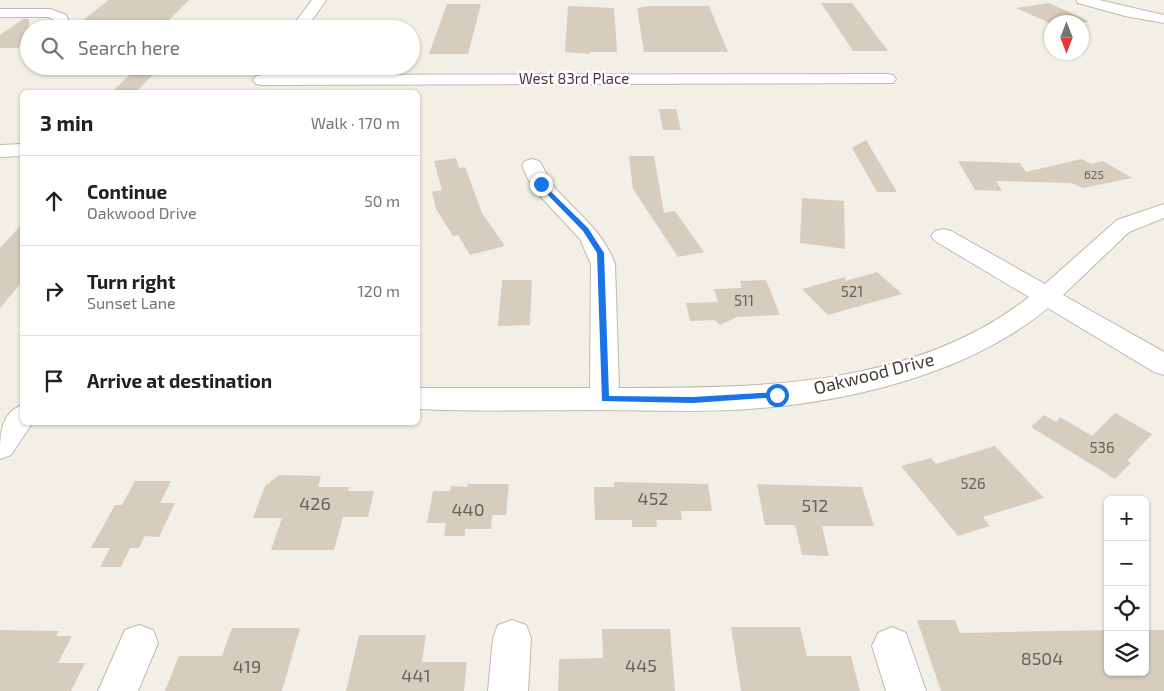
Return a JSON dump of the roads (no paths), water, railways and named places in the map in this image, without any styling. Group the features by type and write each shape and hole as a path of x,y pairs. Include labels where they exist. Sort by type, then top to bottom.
{"street":[{"path":"305,20 319,0"},
{"path":"1083,0 1125,12 1164,19"},
{"path":"0,13 51,13 61,20"},
{"name":"West 83rd Place","path":"262,80 887,79"},
{"path":"0,151 20,150"},
{"path":"532,164 537,178 545,190 586,229 601,253 605,399"},
{"name":"Oakwood Drive","path":"420,399 732,399 777,395 850,384 920,365 967,347 1010,324 1045,296 1126,224 1164,211"},
{"path":"943,236 1164,365"},
{"path":"0,447 20,419"},
{"path":"508,691 512,638"},
{"path":"118,691 139,643"},
{"path":"892,646 906,691"}]}
